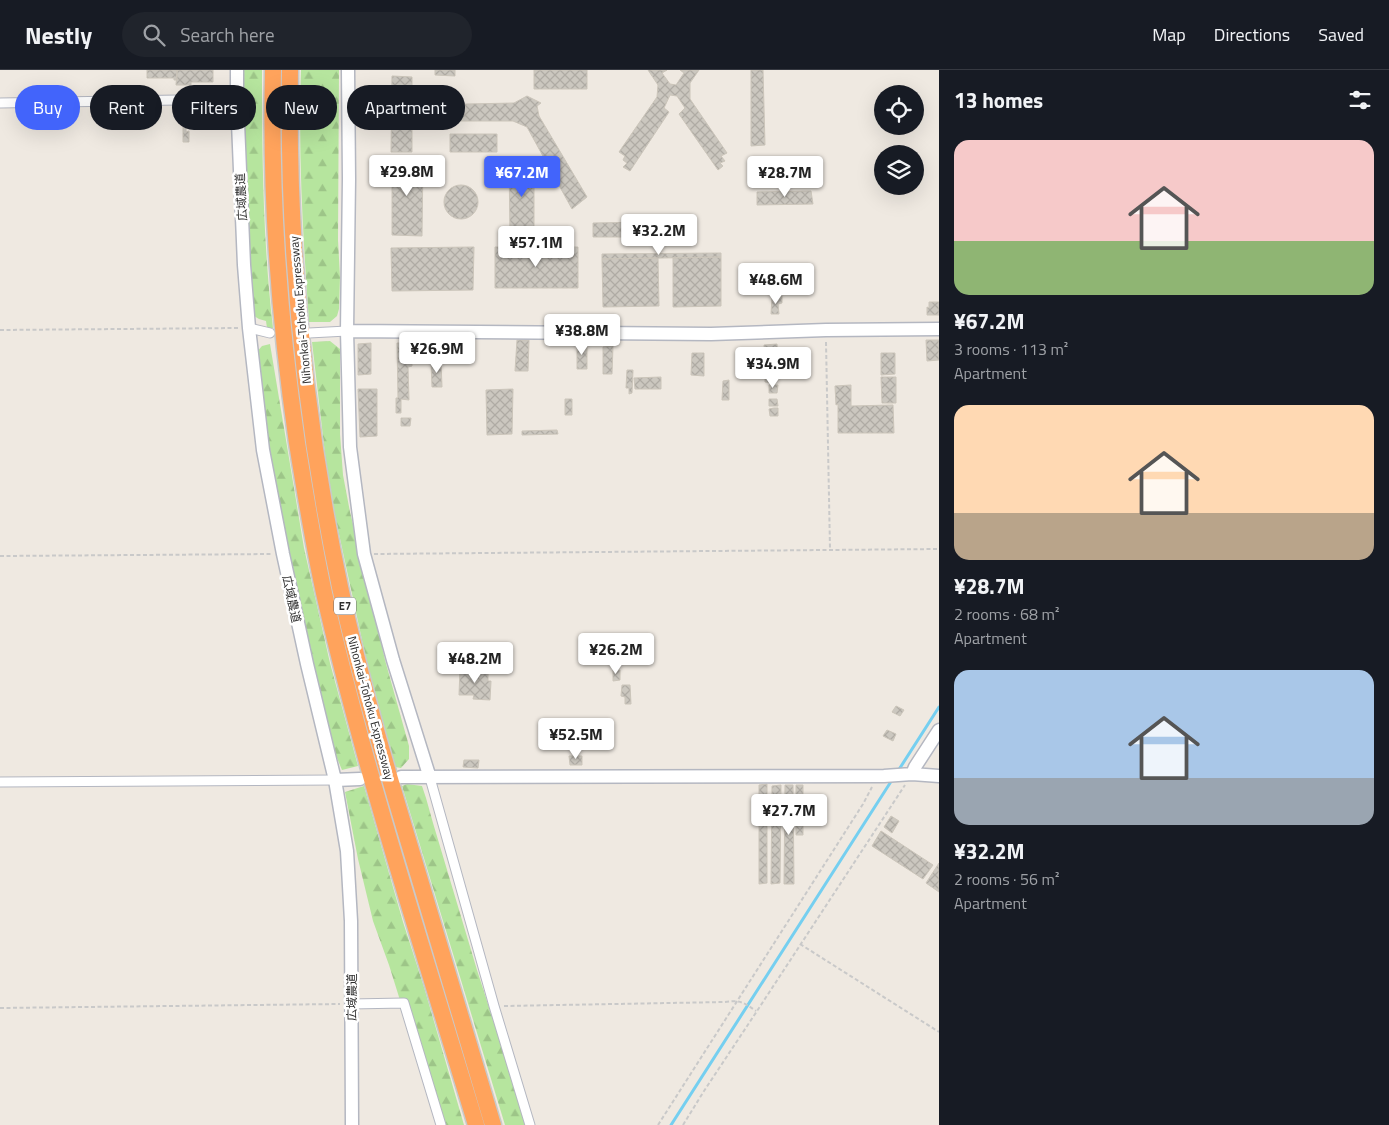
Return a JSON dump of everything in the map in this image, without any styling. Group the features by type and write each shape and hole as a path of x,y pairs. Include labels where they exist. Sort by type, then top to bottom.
{"highway":[{"name":"Nihonkai-Tohoku Expressway","path":"273,70 273,174 278,268 284,340 311,528 338,652 370,771 476,1125"},
{"name":"Nihonkai-Tohoku Expressway","path":"290,70 290,174 295,270 307,394 328,525 340,587 384,759 494,1125"}],"street":[{"name":"広域農道","path":"237,70 237,85"},
{"path":"348,70 347,332 350,447 364,554 393,660 430,778 494,1006 530,1125"},
{"path":"0,103 172,100"},
{"name":"広域農道","path":"238,130 244,265 262,450 282,554 335,780 347,851 350,886 352,1125"},
{"path":"249,328 270,333"},
{"path":"309,332 711,334 939,329"},
{"path":"908,775 939,730"},
{"path":"401,777 939,776"},
{"path":"0,782 360,779"},
{"path":"351,1004 404,1003 442,1125"}],"path":[{"path":"0,330 249,328"},
{"path":"826,330 830,550"},
{"path":"364,554 939,549"},
{"path":"0,556 282,554"},
{"path":"683,1125 908,775"},
{"path":"658,1125 881,776"},
{"path":"800,944 939,1032"},
{"path":"494,1006 737,1001 758,1011"},
{"path":"0,1008 351,1004"}],"green space":[{"path":"241,70 262,70 265,232 273,328 267,328 266,321 251,314 243,130 256,130 256,85 242,85"},
{"path":"301,70 339,70 339,309 337,316 330,322 309,322 300,130 337,130 337,85 301,85"},
{"path":"330,341 340,349 340,434 343,475 350,512 385,660 409,746 409,759 401,768 395,767 367,663 329,488 312,342"},
{"path":"270,344 304,548 330,663 358,766 342,770 325,729 282,536 255,354 262,346"},
{"path":"407,784 422,786 477,970 527,1125 505,1125 402,786"},
{"path":"364,786 464,1125 439,1125 389,965 373,921 358,859 345,792"}],"building":[{"path":"147,70 177,70 177,80 174,80 174,78 147,78"},
{"path":"177,70 213,70 213,82 191,82 191,85 176,85"},
{"path":"435,70 455,70 455,76 435,75"},
{"path":"534,70 587,70 587,89 534,89"},
{"path":"648,70 667,70 662,73 670,84 676,85 684,73 680,70 699,70 690,83 690,99 727,153 721,156 725,161 720,163 723,166 718,170 679,114 685,108 677,96 670,95 664,108 669,112 630,171 623,167 627,163 623,160 625,156 619,152 657,97 658,85"},
{"path":"751,70 763,70 765,145 751,146"},
{"path":"392,76 412,77 412,85 392,85"},
{"path":"527,96 541,103 537,106 539,116 587,197 572,209 527,127 513,121 465,121 465,104 514,103"},
{"path":"183,130 189,131 189,142 183,142"},
{"path":"391,130 412,130 412,152 391,152"},
{"path":"450,134 497,134 497,152 450,152"},
{"path":"392,158 423,159 422,236 392,235"},
{"path":"509,160 534,160 534,236 510,236"},
{"path":"752,167 762,167 764,185 754,184 755,178 752,178"},
{"path":"461,185 468,186 473,190 477,195 477,209 473,214 468,218 461,219 454,218 449,214 445,209 444,202 445,195 449,190 454,186"},
{"path":"811,191 813,204 757,205 757,192"},
{"path":"650,222 650,237 593,237 593,223"},
{"path":"474,247 473,290 392,291 391,248"},
{"path":"495,247 578,247 578,288 495,288"},
{"path":"721,253 721,257 602,259 602,254"},
{"path":"721,257 721,306 673,307 673,258"},
{"path":"658,258 659,306 603,307 602,259"},
{"path":"764,264 764,274 768,274 768,279 764,279 764,288 751,288 751,265"},
{"path":"780,282 779,294 773,295 773,283"},
{"path":"782,296 782,303 778,304 779,314 771,314 772,297"},
{"path":"929,302 939,302 939,315 927,315"},
{"path":"517,340 529,340 528,371 515,371"},
{"path":"926,340 939,340 939,360 927,361"},
{"path":"577,342 587,342 587,369 577,369"},
{"path":"371,343 371,374 358,375 358,344"},
{"path":"397,343 409,343 409,350 407,350 408,353 411,353 412,366 408,367 409,400 401,399 401,413 396,413 396,398 398,398"},
{"path":"777,344 778,360 765,361 764,345"},
{"path":"613,346 612,374 603,374 603,347"},
{"path":"692,353 704,353 704,376 691,375"},
{"path":"881,353 895,353 895,374 881,375"},
{"path":"441,361 442,387 432,387 431,362"},
{"path":"766,363 776,363 775,383 765,382"},
{"path":"627,370 633,370 632,393 629,394 629,388 626,388"},
{"path":"661,377 661,389 635,389 634,378"},
{"path":"881,377 896,377 896,403 882,403"},
{"path":"729,380 729,400 722,400 723,381"},
{"path":"769,385 778,385 777,393 769,393"},
{"path":"851,385 851,406 893,405 894,433 838,433 838,404 836,405 835,386"},
{"path":"358,389 377,389 377,436 360,437"},
{"path":"513,389 512,434 487,435 486,390"},
{"path":"565,399 572,399 572,415 565,415"},
{"path":"769,399 777,399 778,406 769,406"},
{"path":"778,408 778,416 770,416 769,409"},
{"path":"401,418 411,418 410,426 401,426"},
{"path":"557,430 558,434 522,435 522,431"},
{"path":"460,669 488,669 488,681 491,681 490,700 473,699 474,695 459,695"},
{"path":"613,670 620,670 620,680 613,681"},
{"path":"622,685 630,685 631,704 625,704 625,697 621,696"},
{"path":"896,706 904,710 900,716 892,712"},
{"path":"887,730 896,734 893,741 883,736"},
{"path":"569,756 582,756 582,765 570,765"},
{"path":"464,760 479,760 478,768 463,767"},
{"path":"767,784 767,883 759,884 759,785"},
{"path":"781,785 780,883 771,884 772,786"},
{"path":"785,785 793,785 794,884 784,884"},
{"path":"796,785 803,785 803,835 796,835"},
{"path":"891,816 899,821 892,833 884,827"},
{"path":"881,831 933,865 923,879 872,846"},
{"path":"939,863 939,892 926,883"}],"waterway":[{"path":"898,771 939,707"},
{"path":"671,1125 892,780"}]}
